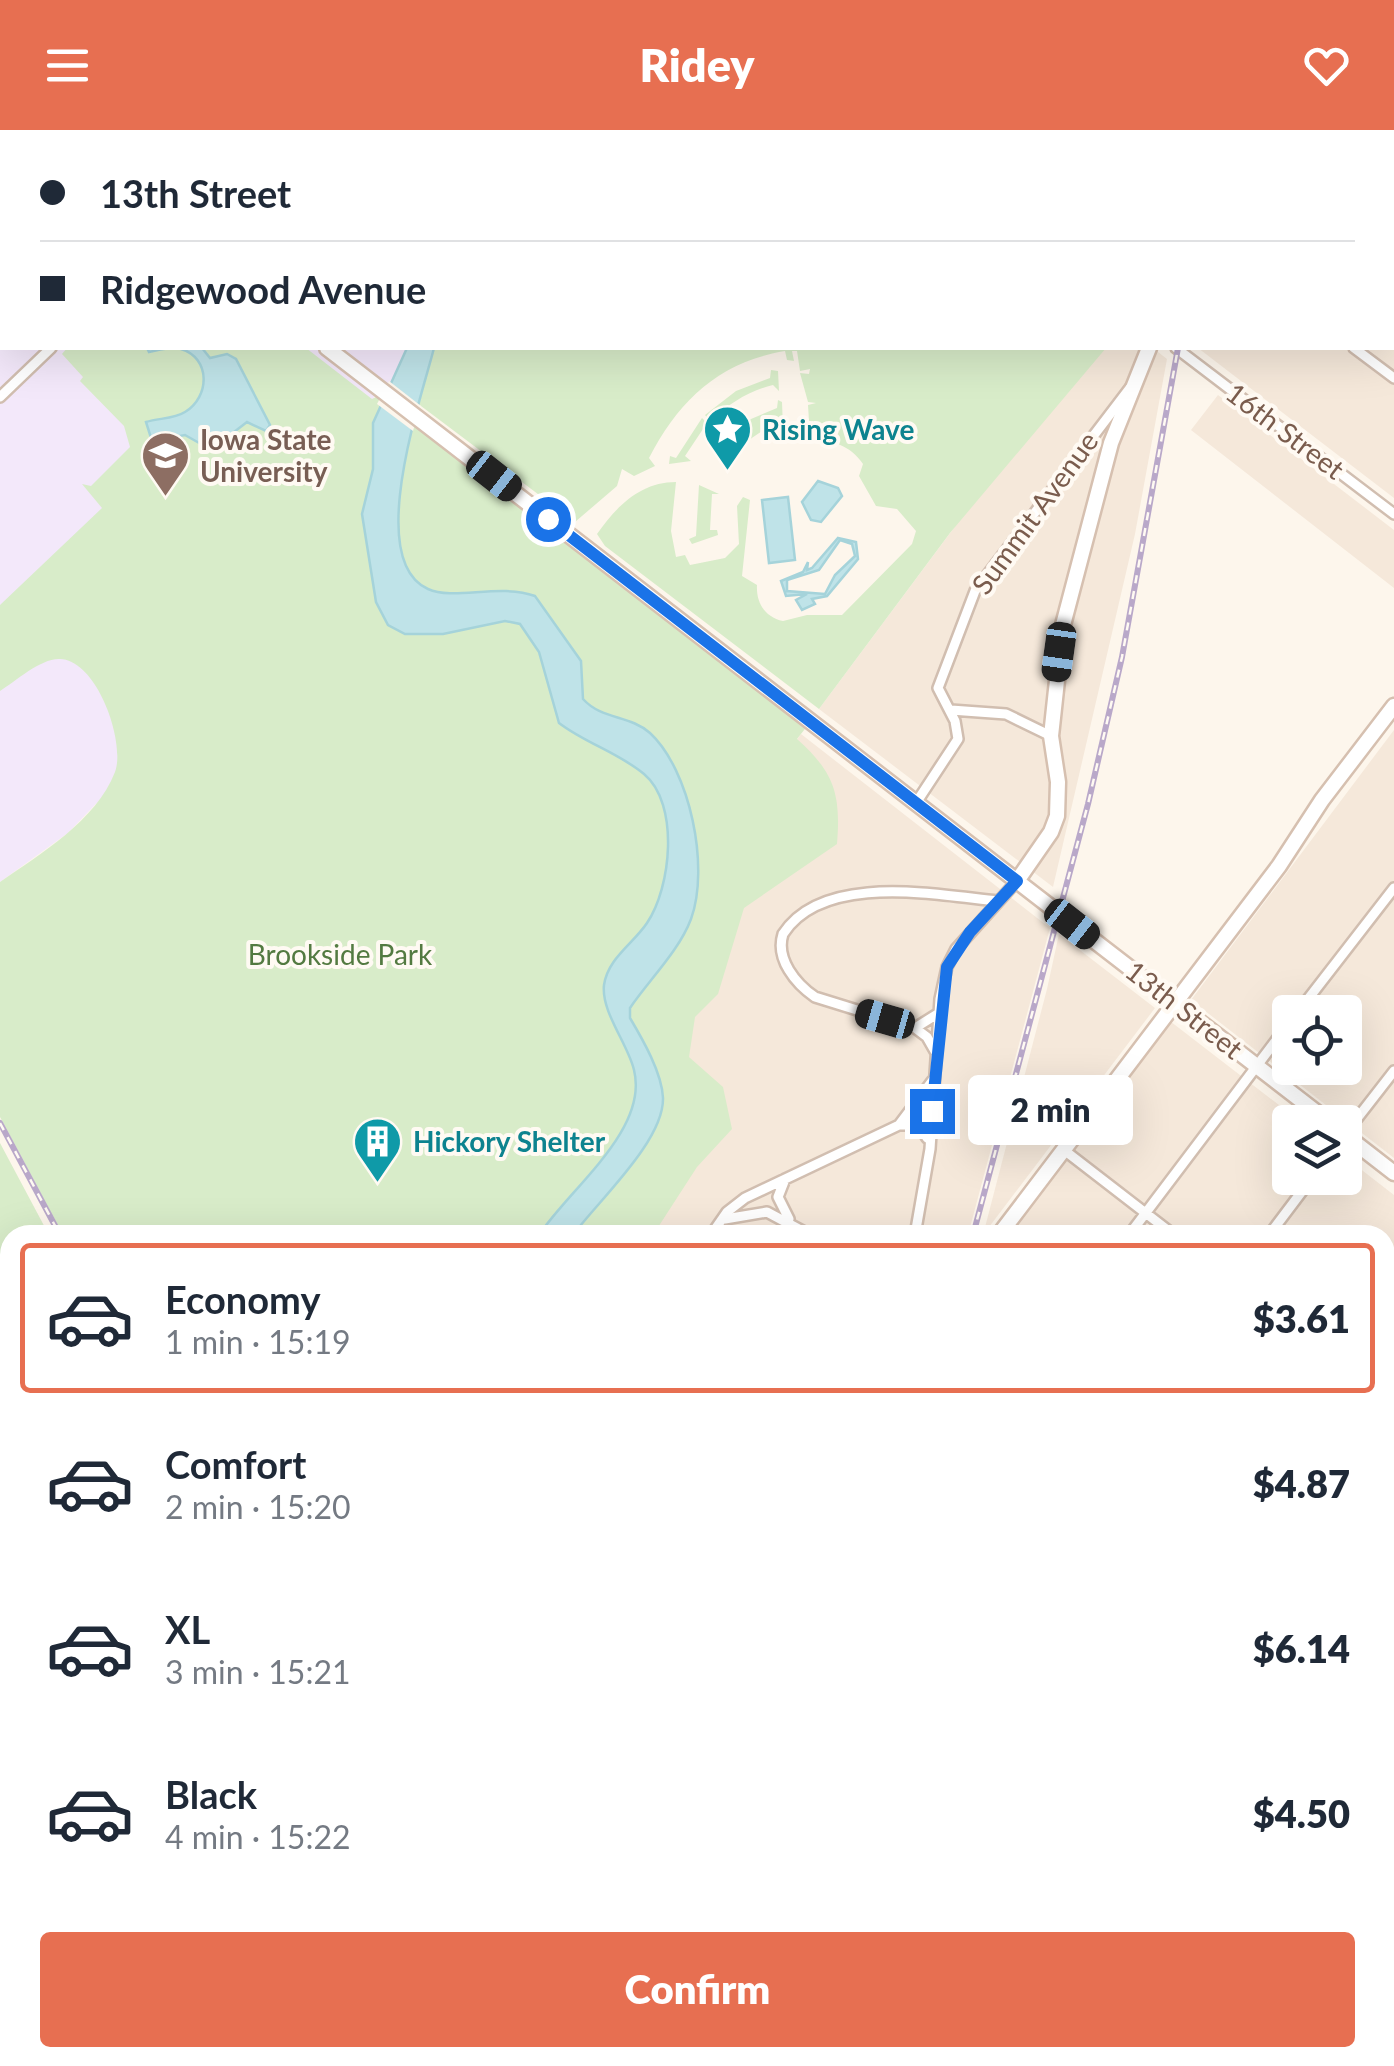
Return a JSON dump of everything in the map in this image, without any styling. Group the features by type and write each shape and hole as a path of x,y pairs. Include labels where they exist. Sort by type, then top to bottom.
{"main road":[{"name":"13th Street","path":"330,350 1307,1105"},
{"path":"1017,881 1051,832 1057,816 1058,782 1051,736 1063,625 1078,554 1111,443 1149,350"},
{"path":"1007,1225 1279,866 1322,800 1394,706"},
{"path":"1362,1147 1394,1172"}],"street":[{"path":"0,398 49,350"},
{"name":"16th Street","path":"1179,350 1394,514"},
{"path":"1357,350 1394,378"},
{"name":"Summit Avenue","path":"916,802 958,739 951,710 940,698 940,677 975,591 1137,379"},
{"path":"951,710 1006,714 1051,736"},
{"path":"917,1225 930,1148 939,1012 947,967 1017,881"},
{"path":"1311,995 1394,888"},
{"path":"936,1052 928,1037 915,1028 826,1001 802,988 780,942 789,926 818,905 882,891 998,902"},
{"path":"915,1028 939,1012"},
{"path":"1137,1225 1272,1045"},
{"path":"1362,1112 1394,1071"},
{"path":"898,1125 933,1080"},
{"path":"718,1225 745,1198 898,1125 919,1125 930,1148"},
{"path":"1064,1150 1161,1225"},
{"path":"786,1178 778,1197 790,1222"},
{"path":"1276,1225 1299,1195"},
{"path":"720,1222 749,1211 767,1212 795,1225"}],"shaded area":[{"name":"Iowa State University","path":"0,350 406,350 393,384 380,389 372,400 139,759 68,833 0,882"},
{"path":"1087,350 1156,350 1167,359 1135,534 1053,887 819,709"},
{"path":"1201,350 1394,350 1394,498"},
{"path":"1218,395 1394,530 1394,588 1191,430"},
{"path":"1394,730 1394,1158 1362,1133 1362,1105 1326,1105 1300,1085 1362,1085 1362,995 1272,995 1272,1063 1191,1000"},
{"path":"801,734 1050,928 971,1225 562,1225 628,962"},
{"path":"1059,934 1155,1008 991,1225 986,1225"},
{"path":"1166,1018 1279,1105 1272,1105 1272,1195 1362,1195 1362,1170 1394,1195 1394,1225 1012,1225"}],"green space":[{"name":"Brookside Park","path":"65,350 309,350 372,399 378,396 808,725 797,739 820,763 833,786 838,812 837,844 744,908 718,994 695,1017 689,1057 723,1087 732,1129 697,1167 659,1225 581,1225 636,1159 661,1114 658,1077 630,1018 630,1008 690,922 696,875 618,996 653,1101 567,1225 58,1225 0,1117 0,882 49,848 95,806 115,772 116,742 97,687 73,663 60,659 45,662 0,691 0,605 102,508 82,484 91,486 130,447 124,426 80,381 83,377 62,354"},
{"path":"433,350 1104,350 950,533 819,709 605,546 597,534 612,514 640,491 676,482 671,531 676,557 685,555 690,565 725,558 739,544 737,506 743,497 750,500 742,576 757,585 763,608 783,621 807,615 842,615 912,544 916,531 897,509 876,506 859,476 863,464 852,452 833,442 810,437 808,405 816,403 808,402 800,373 809,374 810,369 800,371 797,351 792,351 794,361 787,360 785,351 740,364 704,387 661,437 649,458 655,466 634,476 622,469 617,486 575,522 417,403"},
{"path":"771,370 778,371 779,391 773,385 739,399 710,421 705,415 736,391 770,378"},
{"path":"778,400 782,402 783,428 768,427 737,448 727,438 751,419 777,408"},
{"path":"702,418 707,423 685,456 691,461 669,464 670,456 676,458"},
{"path":"699,485 719,494 712,494 710,530 717,530 718,535 692,544 689,539 696,536"},
{"path":"0,1143 44,1225 0,1225"}],"water":[{"path":"183,350 204,350 210,358 227,354 236,359 270,425 266,431 247,422 225,439 222,450 215,452 185,435 152,441 146,422 185,412 199,397 204,378 191,354"},
{"path":"406,350 433,350 402,476 400,546 409,572 428,589 439,592 507,591 535,596 581,661 583,699 599,711 650,733 676,770 693,820 698,873 691,919 671,954 630,1008 630,1018 659,1078 663,1098 660,1115 642,1151 581,1225 546,1225 603,1158 630,1115 634,1070 607,1006 604,985 610,967 647,923 662,889 668,847 663,805 644,774 559,723 539,652 520,624 505,621 443,634 405,634 388,625 376,602 362,514 373,469 373,423"},
{"path":"818,481 838,488 842,496 821,522 811,520 802,502"},
{"path":"788,497 795,560 769,563 762,500"},
{"path":"838,538 856,542 858,559 827,596 812,599 815,604 802,610 796,600 807,594 786,596 781,581 803,572 808,562 807,570","holes":["840,540 852,544 855,556 835,575 825,594 787,591 787,580 819,570"]}],"pier":[{"path":"389,381 421,406 413,431 377,404"}],"railway":[{"path":"976,1225 1088,804 1122,657 1178,350"},
{"path":"0,1123 55,1225"}],"place":[{"name":"Rising Wave","path":"727,472"},
{"name":"Iowa State University","path":"165,498"},
{"name":"Hickory Shelter","path":"378,1184"}],"route":[{"path":"548,519 1017,881 956,949 947,967 940,999 932,1111"}]}
